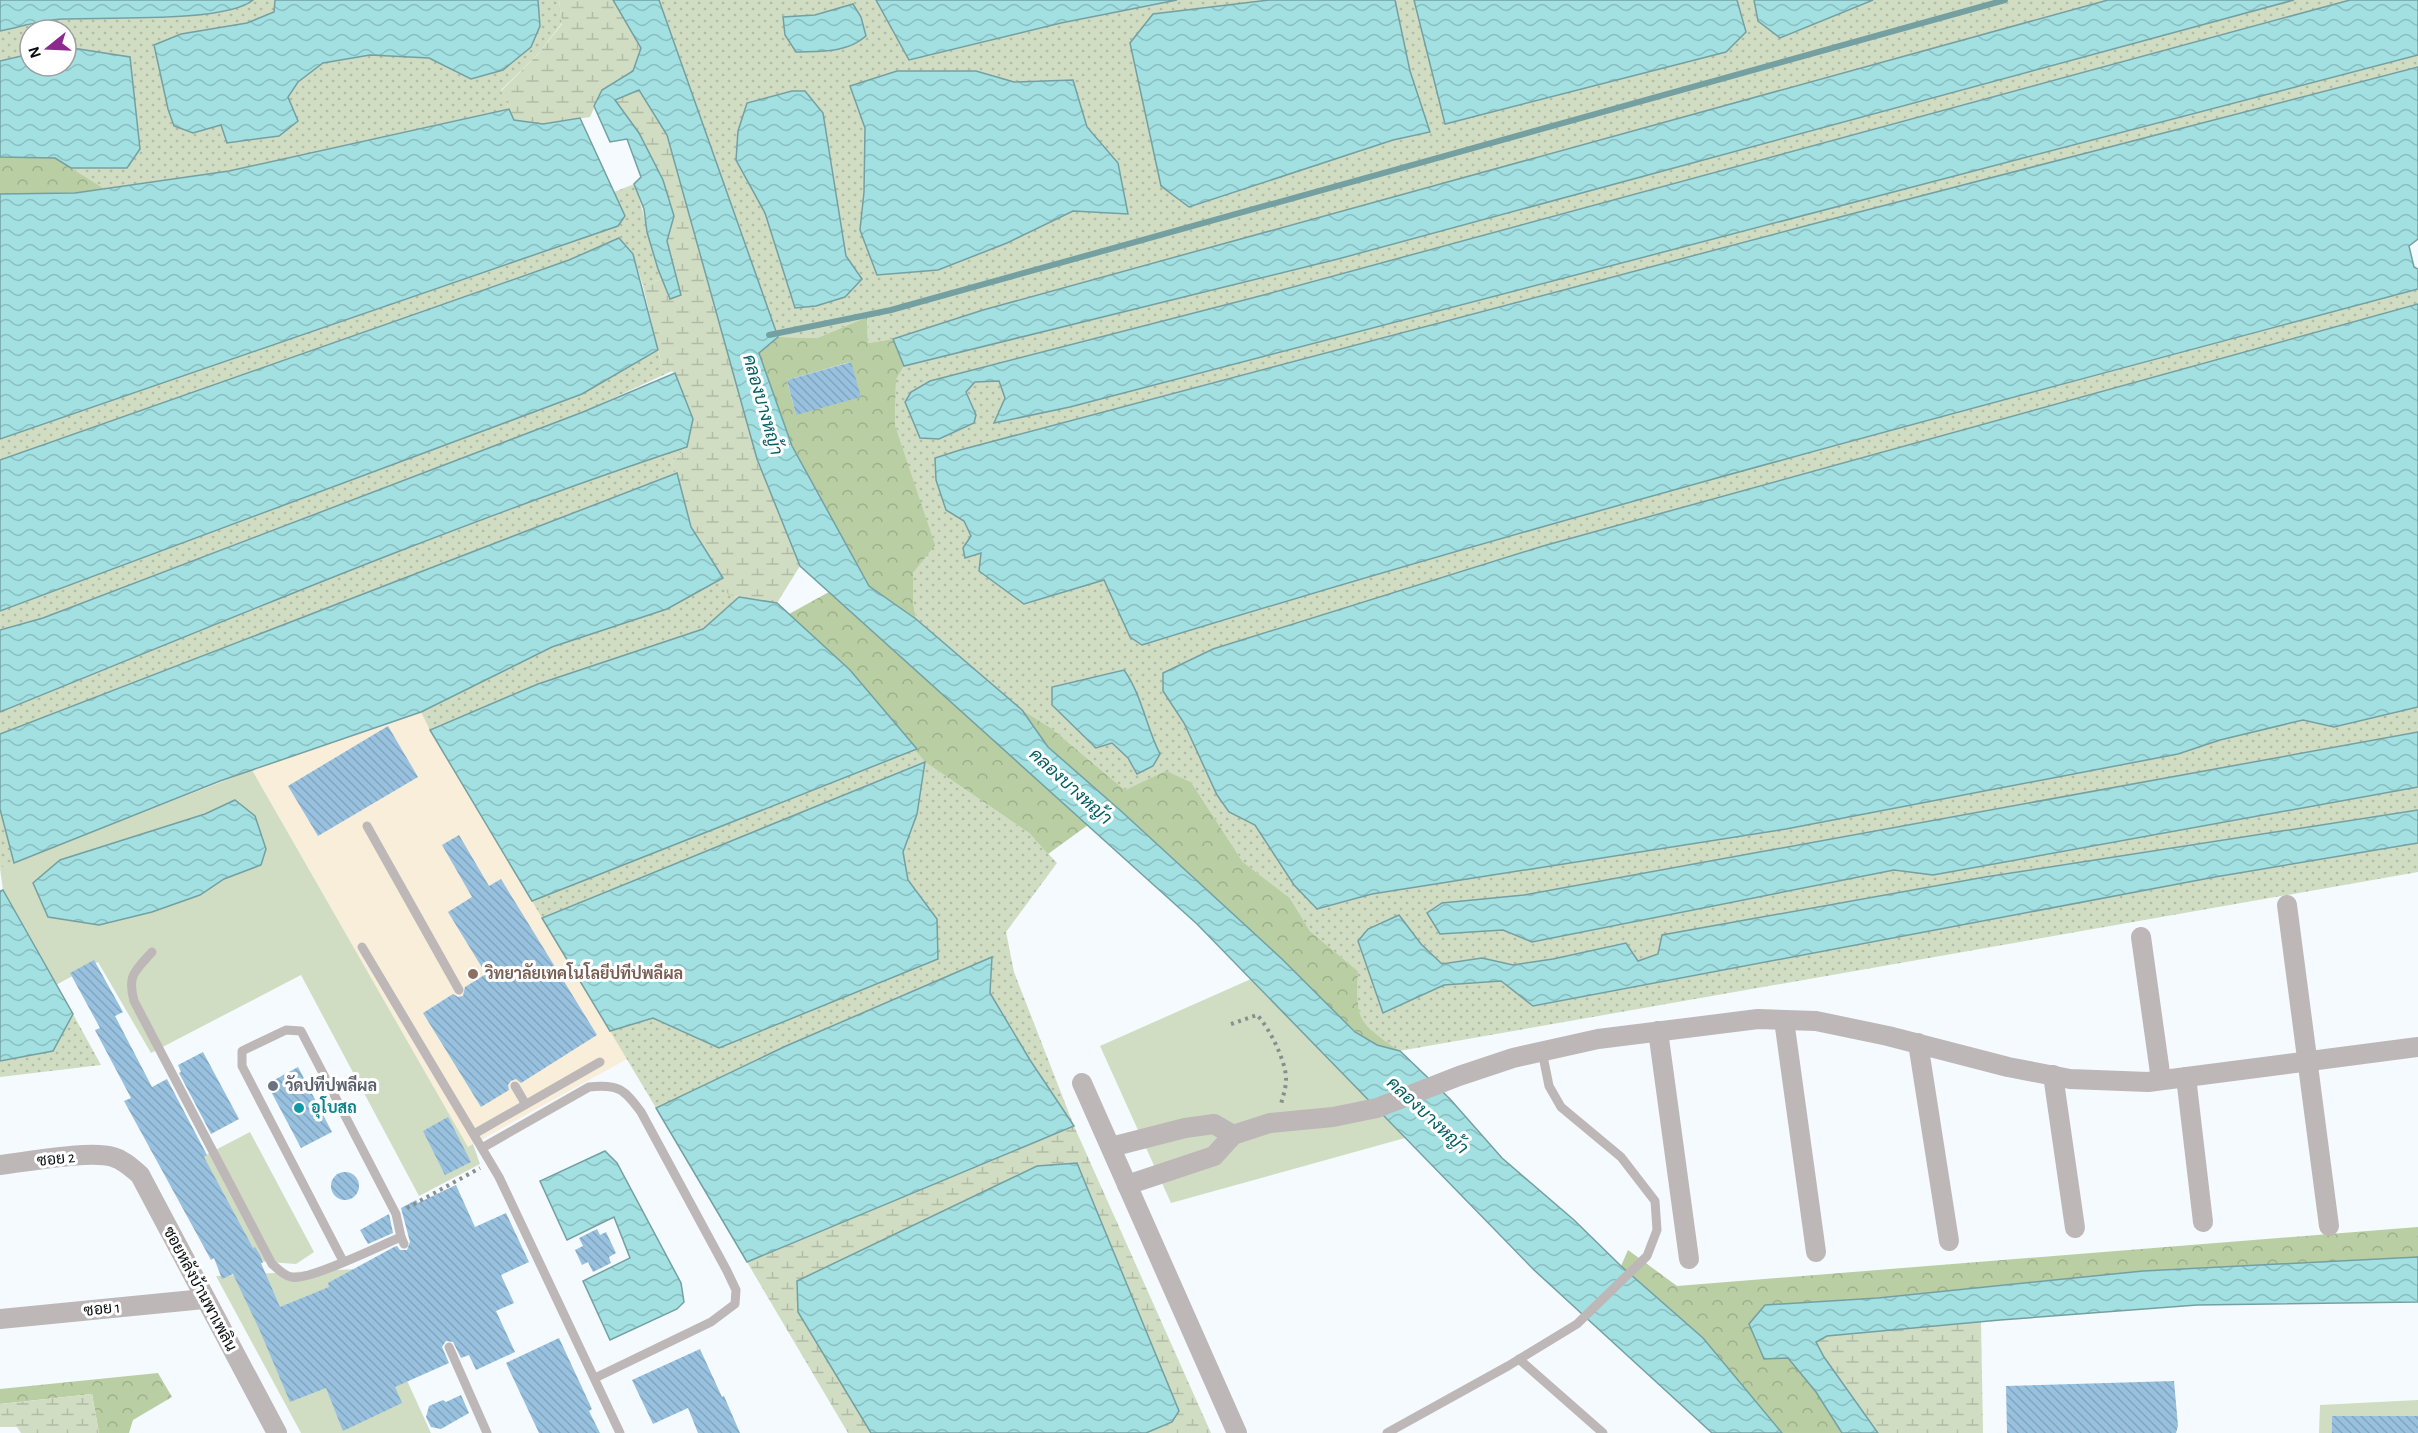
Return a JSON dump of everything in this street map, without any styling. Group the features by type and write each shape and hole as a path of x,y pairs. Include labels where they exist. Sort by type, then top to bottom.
{"street":[{"path":"2287,905 2329,1226"},
{"path":"2141,937 2162,1080"},
{"path":"1127,1185 1214,1156 1233,1135 1278,1122 1377,1108 1513,1058 1598,1039 1758,1019 1816,1021 1918,1043 2008,1067 2070,1079 2162,1080 2418,1047"},
{"path":"1784,1020 1816,1252"},
{"path":"1658,1031 1689,1259"},
{"path":"1918,1043 1949,1241"},
{"path":"2053,1076 2075,1228"},
{"path":"2186,1077 2203,1222"},
{"path":"1082,1083 1237,1433"},
{"path":"1111,1147 1185,1128 1214,1124 1233,1135"},
{"name":"ซอย 2","path":"0,1165 86,1156 111,1157"},
{"name":"ซอยหลังบ้านพาเพลิน","path":"111,1157 124,1162 140,1176 277,1433"},
{"name":"ซอย 1","path":"0,1319 204,1299"}],"lane":[{"path":"367,826 459,990"},
{"path":"362,947 491,1162 523,1224 620,1433"},
{"path":"152,952 133,973 130,985 134,1002 272,1264 282,1273 293,1278 309,1276 402,1240 396,1214 301,1031 286,1030 242,1051 242,1066 344,1261"},
{"path":"1386,1433 1519,1359 1579,1322 1647,1256 1657,1230 1655,1201 1621,1157 1561,1107 1549,1086 1542,1051"},
{"path":"474,1134 600,1062"},
{"path":"482,1148 589,1087 605,1085 625,1091 641,1112 727,1271 736,1290 735,1304 728,1311 711,1322 594,1378"},
{"path":"515,1086 525,1103"},
{"path":"449,1347 487,1433"},
{"path":"1519,1359 1603,1433"}],"path":[{"path":"1231,1024 1257,1015 1266,1023 1279,1052 1287,1079 1278,1122"},
{"path":"396,1214 491,1162"}],"shaded area":[{"name":"วิทยาลัยเทคโนโลยีปทีปพลีผล","path":"421,712 627,1059 468,1147 252,770"}],"green space":[{"path":"253,0 275,0 274,12 247,23 181,34 193,133 221,125 227,143 279,136 298,121 287,98 298,82 323,63 370,55 429,58 472,79 540,26 538,0 559,0 562,23 539,53 501,90 509,109 229,171 105,189 71,168 127,168 130,57 78,49 78,19 167,18"},
{"path":"559,0 613,0 641,48 633,71 602,90 590,117 543,124 514,120 501,91 539,53 562,24"},
{"path":"659,0 876,0 909,60 1061,23 1177,0 1269,0 1153,14 1393,140 1430,132 1410,71 1395,0 1414,0 1445,123 1746,32 1737,0 1754,0 1758,21 1780,38 1873,0 2108,0 983,310 893,339 868,343 867,317 817,338 778,337","holes":["853,4 861,17 783,17 815,15","976,71 1014,82 1073,80 1087,127 1118,163 1128,213 1073,211 1007,243 938,270 860,230 864,192 865,128","736,160 839,215 846,256 795,308 765,213"]},
{"path":"2294,0 2350,0 1256,297 930,381 976,415 966,392 975,382 999,381 1005,398 994,423 1070,407 2418,55 2418,67 1809,225 935,458 946,510 964,521 971,537 965,557 981,553 1024,604 1104,580 1130,637 1142,645 1619,505 2418,289 2418,304 1543,546 1163,691 1184,723 1217,795 1229,812 1255,825 1294,885 1317,909 1372,894 1786,829 2178,754 2220,740 2303,720 2334,727 2418,707 2418,732 1524,895 1442,903 1440,934 1503,930 1532,942 1894,870 1933,875 2418,787 2418,810 1985,877 1663,935 1658,954 1638,961 1553,959 1513,965 1482,958 1442,964 1421,944 1358,941 1384,1013 1444,985 1501,981 1534,1006 2215,877 2418,843 2418,872 1399,1051 1375,1034 1362,1020 1358,1001 1358,971 1310,931 1290,898 1243,862 1191,782 1166,772 1125,790 1051,728 1022,710 916,619 913,602 913,573 934,544 895,425 896,380 904,366 1338,259","holes":["1124,670 1159,755 1137,774 1128,758 1112,743 1110,674"]},
{"path":"18,27 18,57 0,61 0,31"},
{"path":"638,90 667,135 757,459 800,566 777,603 728,595 695,534 678,478 671,463 687,447 675,373 662,366 643,286 662,279 669,299 681,295 667,241 674,216 614,100"},
{"path":"0,157 55,158 105,189 75,193 0,194"},
{"path":"634,184 662,279 643,286 633,254 619,238 569,260 0,460 0,439 618,226 625,216 614,192"},
{"path":"867,317 868,343 893,339 904,366 896,380 895,425 935,545 913,573 913,602 916,619 869,586 792,446 759,352 778,337 817,338","holes":["851,362 796,415 787,380"]},
{"path":"658,350 662,366 672,371 583,412 43,618 0,630 0,611 582,394"},
{"path":"687,447 671,463 677,473 0,734 0,712 427,540"},
{"path":"723,578 728,595 739,597 703,629 538,684 430,730 421,712 552,647 667,609"},
{"path":"829,592 1088,825 1048,854 1029,833 925,762 850,670 789,614"},
{"path":"1022,710 1051,728 1125,790 1166,771 1191,782 1243,862 1290,898 1310,931 1358,971 1358,1001 1362,1019 1375,1033 1399,1051 1377,1045 1356,1032 1121,811 1048,747"},
{"path":"917,749 925,762 542,918 532,901"},
{"path":"925,762 1029,833 1057,863 1006,932 1014,972 1074,1126 1030,1060 990,993 992,958 786,1046 656,1108 610,1031 653,1018 719,1048 937,919 908,880 903,852 917,814"},
{"path":"252,770 468,1147 473,1144 480,1164 419,1196 301,975 151,1053 98,962 56,985 3,890 0,868"},
{"path":"0,809 14,863 0,868"},
{"path":"1251,979 1405,1138 1171,1203 1100,1046"},
{"path":"73,1014 101,1065 0,1077 0,1061 53,1051"},
{"path":"1074,1126 1211,1433 1146,1433 1172,1422 798,1312 871,1433 848,1433 747,1262"},
{"path":"250,1132 314,1252 296,1264 255,1261 202,1157"},
{"path":"2418,1227 2418,1257 2143,1271 1878,1298 1765,1305 1788,1358 1816,1392 1842,1433 1782,1433 1703,1338 1621,1266 1628,1250 1677,1286"},
{"path":"356,1269 431,1433 301,1433 216,1276"},
{"path":"1981,1321 1983,1433 1878,1433 1815,1342 1827,1336"},
{"path":"158,1373 172,1397 133,1420 129,1433 99,1433 92,1394 0,1404 0,1389"},
{"path":"92,1394 99,1433 21,1433 17,1427 0,1427 0,1404"},
{"path":"2418,1400 2418,1433 2319,1433 2320,1405"}],"water":[{"path":"0,0 253,0 239,7 192,16 18,18 18,27 0,31"},
{"path":"275,0 538,0 540,26 531,47 503,70 471,79 429,58 370,55 323,63 298,82 288,97 298,121 279,136 227,143 221,125 193,133 174,126 154,45 181,34 247,23 274,12"},
{"name":"คลองบางหญ้า","path":"613,0 659,0 778,337 759,353 792,446 869,586 916,619 1022,710 1048,747 1282,959 1355,1032 1377,1045 1400,1051 1450,1099 1502,1158 1574,1220 1621,1266 1703,1338 1782,1433 1712,1433 1534,1270 1197,924 800,566 757,459 667,135 639,90 615,100 639,133 663,180 674,216 667,241 681,295 670,299 658,269 647,232 644,209 634,184 641,177 627,139 610,142 594,106 602,90 633,71 641,48"},
{"path":"876,0 1177,0 1061,23 909,60"},
{"path":"1269,0 1395,0 1410,71 1430,132 1393,140 1189,207 1161,186 1130,43 1153,14"},
{"path":"1414,0 1737,0 1746,32 1726,52 1445,124"},
{"path":"1754,0 1873,0 1780,38 1758,21"},
{"path":"2108,0 2294,0 1338,259 904,366 893,339 983,310"},
{"path":"2350,0 2418,0 2418,55 1070,407 994,423 1005,398 999,381 975,382 966,392 976,415 974,423 939,439 920,438 905,402 911,392 930,381 1256,297"},
{"path":"853,4 861,17 866,36 851,46 824,51 796,52 785,35 783,17 815,15"},
{"path":"78,49 130,57 140,149 127,168 71,168 55,158 0,157 0,61 18,57 18,78 78,78"},
{"path":"2418,67 2418,239 2409,246 2414,267 2418,269 2418,289 1619,505 1142,645 1130,637 1104,580 1024,604 979,571 981,553 965,558 963,548 971,536 964,521 946,510 936,480 935,458 960,450 1809,225"},
{"path":"897,71 976,71 1014,82 1073,80 1087,127 1118,163 1128,214 1073,211 1007,243 938,270 877,275 860,230 864,192 865,128 850,86"},
{"path":"792,91 805,91 823,113 846,256 862,279 845,297 816,306 795,308 765,213 736,160 738,131 747,103"},
{"path":"509,109 514,120 543,124 580,118 625,216 618,226 0,439 0,194 75,193 229,171"},
{"path":"619,238 633,254 658,350 582,394 0,611 0,460 569,260"},
{"path":"2418,304 2418,707 2334,727 2303,720 2220,740 2178,754 1786,829 1372,894 1317,909 1294,885 1255,825 1229,812 1217,795 1184,723 1163,691 1163,673 1213,649 1543,546"},
{"path":"675,373 693,419 687,447 427,540 0,712 0,630 43,618 583,412"},
{"path":"677,473 691,527 723,578 667,609 552,647 421,712 220,781 14,863 0,809 0,734"},
{"path":"739,597 777,603 850,670 917,749 532,901 430,730 538,684 703,629"},
{"path":"1124,670 1140,700 1160,754 1153,766 1137,774 1128,758 1112,743 1096,748 1052,705 1052,687"},
{"path":"2418,732 2418,787 1933,875 1894,870 1532,942 1503,930 1440,934 1427,913 1442,903 1524,895"},
{"path":"925,762 917,814 903,852 908,880 937,919 938,959 719,1048 653,1018 610,1031 542,918"},
{"path":"235,800 255,816 266,849 261,865 224,879 200,895 152,912 99,925 48,917 33,883 60,860 205,814"},
{"path":"2418,810 2418,843 2215,877 1533,1006 1501,981 1444,985 1383,1013 1358,941 1368,929 1399,915 1421,944 1442,964 1482,958 1513,965 1626,943 1638,961 1658,954 1662,935 1985,877"},
{"path":"3,890 73,1014 53,1051 0,1061 0,891"},
{"path":"992,957 990,993 1030,1060 1074,1126 747,1262 656,1108 786,1046"},
{"path":"605,1151 617,1163 681,1283 684,1302 677,1309 610,1340 583,1281 630,1258 614,1217 567,1240 540,1181"},
{"path":"1077,1163 1179,1411 1172,1422 1146,1433 871,1433 798,1312 797,1281 1037,1166"},
{"path":"2418,1257 2418,1302 2197,1305 1827,1336 1816,1342 1824,1357 1878,1433 1842,1433 1816,1392 1788,1358 1764,1359 1749,1324 1765,1305 1878,1298 2143,1271"}],"building":[{"path":"851,362 861,397 796,415 787,380"},
{"path":"388,726 418,777 318,836 288,786"},
{"path":"459,835 489,886 501,879 597,1035 521,1083 516,1079 511,1081 508,1085 509,1090 481,1107 423,1013 453,994 458,997 463,996 465,987 486,974 448,912 472,897 442,845"},
{"path":"94,960 123,1012 115,1016 152,1087 167,1079 207,1155 204,1157 253,1248 255,1247 260,1255 263,1263 261,1263 280,1307 329,1287 328,1283 394,1247 407,1250 410,1242 401,1208 416,1200 418,1203 456,1185 475,1227 506,1213 529,1262 501,1275 514,1303 496,1311 515,1352 476,1370 469,1355 461,1358 453,1342 446,1341 442,1347 449,1363 395,1387 402,1403 343,1431 326,1388 290,1402 233,1274 222,1279 214,1258 211,1260 124,1101 131,1098 95,1030 100,1028 70,973"},
{"path":"203,1052 239,1119 211,1134 179,1073 181,1072 178,1065"},
{"name":"อุโบสถ","path":"298,1067 332,1132 301,1148 267,1084"},
{"path":"448,1117 471,1162 445,1175 423,1131"},
{"path":"345,1172 355,1176 359,1186 355,1196 345,1200 335,1196 331,1186 335,1176"},
{"path":"389,1214 393,1233 368,1244 360,1230"},
{"path":"597,1229 600,1235 606,1232 616,1253 609,1257 611,1263 593,1272 588,1262 582,1265 575,1250 583,1246 579,1238"},
{"path":"559,1338 592,1409 589,1411 600,1433 539,1433 506,1363"},
{"path":"700,1349 740,1433 698,1433 688,1408 653,1424 632,1380"},
{"path":"2174,1381 2178,1426 2176,1433 2007,1433 2006,1386"},
{"path":"461,1395 469,1413 441,1429 431,1427 426,1417 429,1406"},
{"path":"2332,1416 2418,1416 2418,1433 2332,1433"}],"waterway":[{"path":"769,335 891,310 2005,0"}],"place":[{"name":"วิทยาลัยเทคโนโลยีปทีปพลีผล","path":"473,974"},
{"name":"วัดปทีปพลีผล","path":"273,1086"},
{"name":"อุโบสถ","path":"299,1108"}]}
